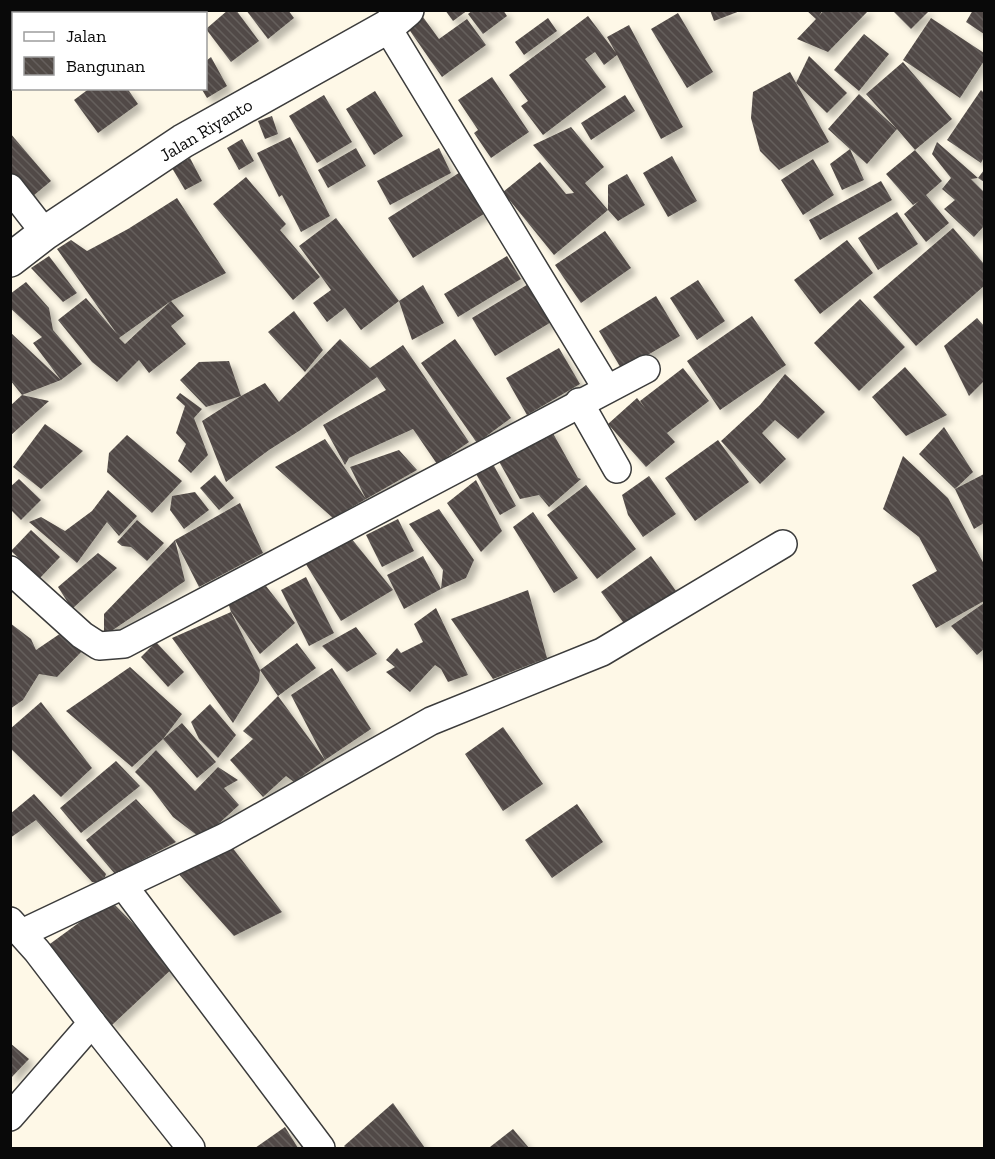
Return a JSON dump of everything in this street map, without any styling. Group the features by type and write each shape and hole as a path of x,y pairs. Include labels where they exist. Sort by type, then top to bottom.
{"street":[{"name":"Jalan Riyanto","path":"10,260 45,233 183,141 390,16"},
{"path":"390,16 607,389"},
{"path":"10,188 45,233"},
{"path":"10,570 82,635 99,646 124,644 645,369"},
{"path":"579,402 617,469"},
{"path":"191,1149 16,927 123,885 225,837 431,721 602,652 783,544"},
{"path":"123,885 321,1149"},
{"path":"10,1117 92,1023"}],"building":[{"path":"60,10 93,10 94,12 58,12"},
{"path":"123,10 197,10 198,12 124,12"},
{"path":"228,10 236,10 259,41 231,62 207,28"},
{"path":"246,10 288,10 294,18 268,39"},
{"path":"445,10 468,10 453,21"},
{"path":"473,10 503,10 507,16 483,34 468,14"},
{"path":"710,10 740,10 740,11 714,21"},
{"path":"806,10 823,10 819,16 824,10 869,10 828,52 797,39 816,19"},
{"path":"892,10 930,10 911,29"},
{"path":"973,10 984,10 984,34 966,22"},
{"path":"678,13 713,72 687,88 651,29"},
{"path":"588,16 616,53 607,37 629,25 683,127 661,139 617,55 604,65 595,52 585,59 606,87 543,135 521,106 528,101 509,75"},
{"path":"423,17 439,39 467,19 486,45 442,77 408,28"},
{"path":"548,18 557,31 524,55 515,42"},
{"path":"931,18 984,53 984,61 960,98 903,60"},
{"path":"864,34 889,54 859,91 834,70"},
{"path":"809,56 847,93 827,113 796,83"},
{"path":"211,57 227,86 207,98 202,90 207,90 207,60"},
{"path":"903,62 952,119 915,150 866,94"},
{"path":"790,72 829,142 779,170 760,151 751,118 753,92"},
{"path":"492,77 529,132 491,158 474,133 478,130 458,100"},
{"path":"87,90 128,90 138,104 98,133 74,100"},
{"path":"981,90 984,93 984,157 981,163 947,140"},
{"path":"375,91 403,136 374,155 346,109"},
{"path":"859,94 897,129 867,164 828,129"},
{"path":"324,95 352,142 317,163 289,116"},
{"path":"625,95 635,111 591,140 581,123"},
{"path":"272,116 278,134 265,139 258,121"},
{"path":"571,127 604,167 585,183 608,210 554,255 503,192 540,162 566,194 574,193 533,145"},
{"path":"10,133 51,181 27,201 10,181"},
{"path":"290,137 330,216 301,232 282,195 279,197 257,153"},
{"path":"242,139 254,161 239,170 227,148"},
{"path":"937,142 978,178 971,179 984,192 984,226 974,237 944,209 955,200 942,189 951,178 932,154"},
{"path":"356,148 366,166 328,188 318,170"},
{"path":"439,148 451,173 390,205 377,181"},
{"path":"850,149 864,180 842,190 830,164"},
{"path":"915,150 942,181 926,195 949,223 926,242 904,214 919,201 913,205 886,174"},
{"path":"672,156 697,201 668,217 643,173"},
{"path":"190,158 202,181 185,190 172,168"},
{"path":"813,159 834,195 803,215 781,180"},
{"path":"984,170 984,182 978,178"},
{"path":"462,171 487,212 413,258 388,218"},
{"path":"627,174 645,205 618,221 608,210 608,185"},
{"path":"246,177 286,224 280,230 320,277 293,300 213,204"},
{"path":"881,181 892,200 820,240 809,220"},
{"path":"177,198 226,273 171,301 184,316 171,326 186,344 149,373 139,360 117,382 92,362 58,320 86,298 117,334 57,249 71,240 87,251 128,229","holes":["171,301 125,344 119,338"]},
{"path":"897,212 918,244 878,270 858,238"},
{"path":"336,218 399,301 361,330 345,308 327,322 313,303 331,290 299,246"},
{"path":"953,228 984,264 984,286 916,346 873,297"},
{"path":"605,231 631,268 581,303 555,265"},
{"path":"847,240 873,273 820,314 794,280"},
{"path":"49,256 77,293 63,302 31,268"},
{"path":"507,256 521,279 458,317 444,294"},
{"path":"698,280 725,321 697,340 670,298"},
{"path":"26,282 49,308 53,330 82,364 61,380 33,343 42,337 10,308 10,294"},
{"path":"530,283 553,321 495,356 472,318"},
{"path":"423,285 444,323 412,340 399,301"},
{"path":"656,296 680,336 622,370 599,331"},
{"path":"860,299 905,347 859,391 814,343"},
{"path":"294,311 323,350 305,372 268,332"},
{"path":"752,316 786,365 720,410 687,361"},
{"path":"977,318 984,326 984,381 969,396 944,346"},
{"path":"10,332 61,380 22,395 10,380"},
{"path":"340,339 370,368 403,345 469,442 437,464 413,429 349,458 345,465 323,425 386,390 377,377 226,482 202,421 265,383 279,402"},
{"path":"455,339 511,418 477,443 421,363"},
{"path":"559,348 580,384 527,415 506,378"},
{"path":"229,361 241,396 206,407 180,380 199,362"},
{"path":"905,367 947,415 906,436 872,397"},
{"path":"683,368 709,401 667,433 675,442 646,467 608,424 637,398 646,409 640,401"},
{"path":"785,374 825,412 798,439 775,420 762,433 786,459 760,484 721,441 760,405"},
{"path":"180,393 202,409 194,418 208,455 191,473 178,461 186,444 176,433 185,406 176,398"},
{"path":"22,395 49,401 10,436 10,406"},
{"path":"45,424 83,451 41,489 13,467"},
{"path":"944,427 973,472 955,489 919,454"},
{"path":"550,428 578,478 581,479 549,507 539,495 520,499 497,458"},
{"path":"127,435 182,481 152,513 107,472 109,453"},
{"path":"325,439 366,499 333,518 275,467"},
{"path":"718,440 749,482 695,521 665,478"},
{"path":"399,450 417,470 366,499 350,467"},
{"path":"903,456 948,498 984,564 984,601 936,628 912,585 937,571 919,537 883,509"},
{"path":"493,464 516,506 500,515 476,474"},
{"path":"984,474 984,523 974,529 955,489"},
{"path":"215,475 234,498 219,510 200,488"},
{"path":"649,476 676,514 643,537 628,515 622,495"},
{"path":"19,479 41,500 21,520 10,509 10,487"},
{"path":"476,480 502,531 481,552 447,503"},
{"path":"586,485 636,549 597,579 547,515"},
{"path":"108,490 137,516 119,536 107,522 77,563 29,522 41,517 65,531 92,511"},
{"path":"195,492 209,510 184,529 170,510 172,496"},
{"path":"240,503 263,553 199,587 175,540"},
{"path":"439,509 474,560 466,578 441,589 443,570 409,524"},
{"path":"533,512 578,578 554,593 513,527"},
{"path":"398,519 414,551 382,567 366,535"},
{"path":"137,520 164,543 147,561 131,547 122,546 117,542"},
{"path":"31,530 60,557 40,578 11,551"},
{"path":"351,538 393,590 341,621 304,561"},
{"path":"175,540 185,581 104,636 104,614"},
{"path":"98,553 117,568 72,609 58,587"},
{"path":"423,556 441,589 404,609 387,575"},
{"path":"651,556 676,591 626,626 601,592"},
{"path":"306,577 334,633 309,646 281,590"},
{"path":"266,586 295,623 260,654 231,612 226,596"},
{"path":"528,590 547,658 493,679 451,619"},
{"path":"984,603 984,649 977,655 951,626"},
{"path":"436,608 468,675 448,682 441,669 435,665 410,692 386,672 395,667 386,660 397,648 401,653 423,642 414,624"},
{"path":"231,612 260,670 259,681 233,723 172,638"},
{"path":"10,623 31,639 36,650 64,631 84,649 57,677 39,674 23,700 10,709"},
{"path":"356,627 377,654 347,672 322,646"},
{"path":"156,642 184,672 168,687 141,657"},
{"path":"297,643 316,668 278,696 260,670"},
{"path":"130,667 182,714 163,739 132,767 66,711"},
{"path":"332,668 371,729 325,760 291,695"},
{"path":"278,696 325,760 294,782 286,776 263,797 230,760 253,739 243,731"},
{"path":"41,702 92,768 61,797 10,748 10,729"},
{"path":"210,704 236,735 218,758 199,739 191,722"},
{"path":"182,723 216,762 197,778 163,739"},
{"path":"503,727 543,784 503,811 465,754"},
{"path":"156,750 195,791 218,767 238,780 224,788 239,805 202,839 173,817 151,788 135,772"},
{"path":"116,761 140,786 81,833 60,808"},
{"path":"34,794 106,874 103,882 92,882 36,820 10,838 10,814"},
{"path":"136,799 176,842 115,874 86,840"},
{"path":"577,804 603,842 552,878 525,840"},
{"path":"228,842 282,912 234,936 176,871"},
{"path":"110,900 175,966 112,1025 43,949"},
{"path":"10,1043 29,1059 10,1079"},
{"path":"393,1103 425,1148 346,1148 344,1146"},
{"path":"285,1127 298,1148 255,1148"},
{"path":"513,1129 529,1148 490,1147"}]}
